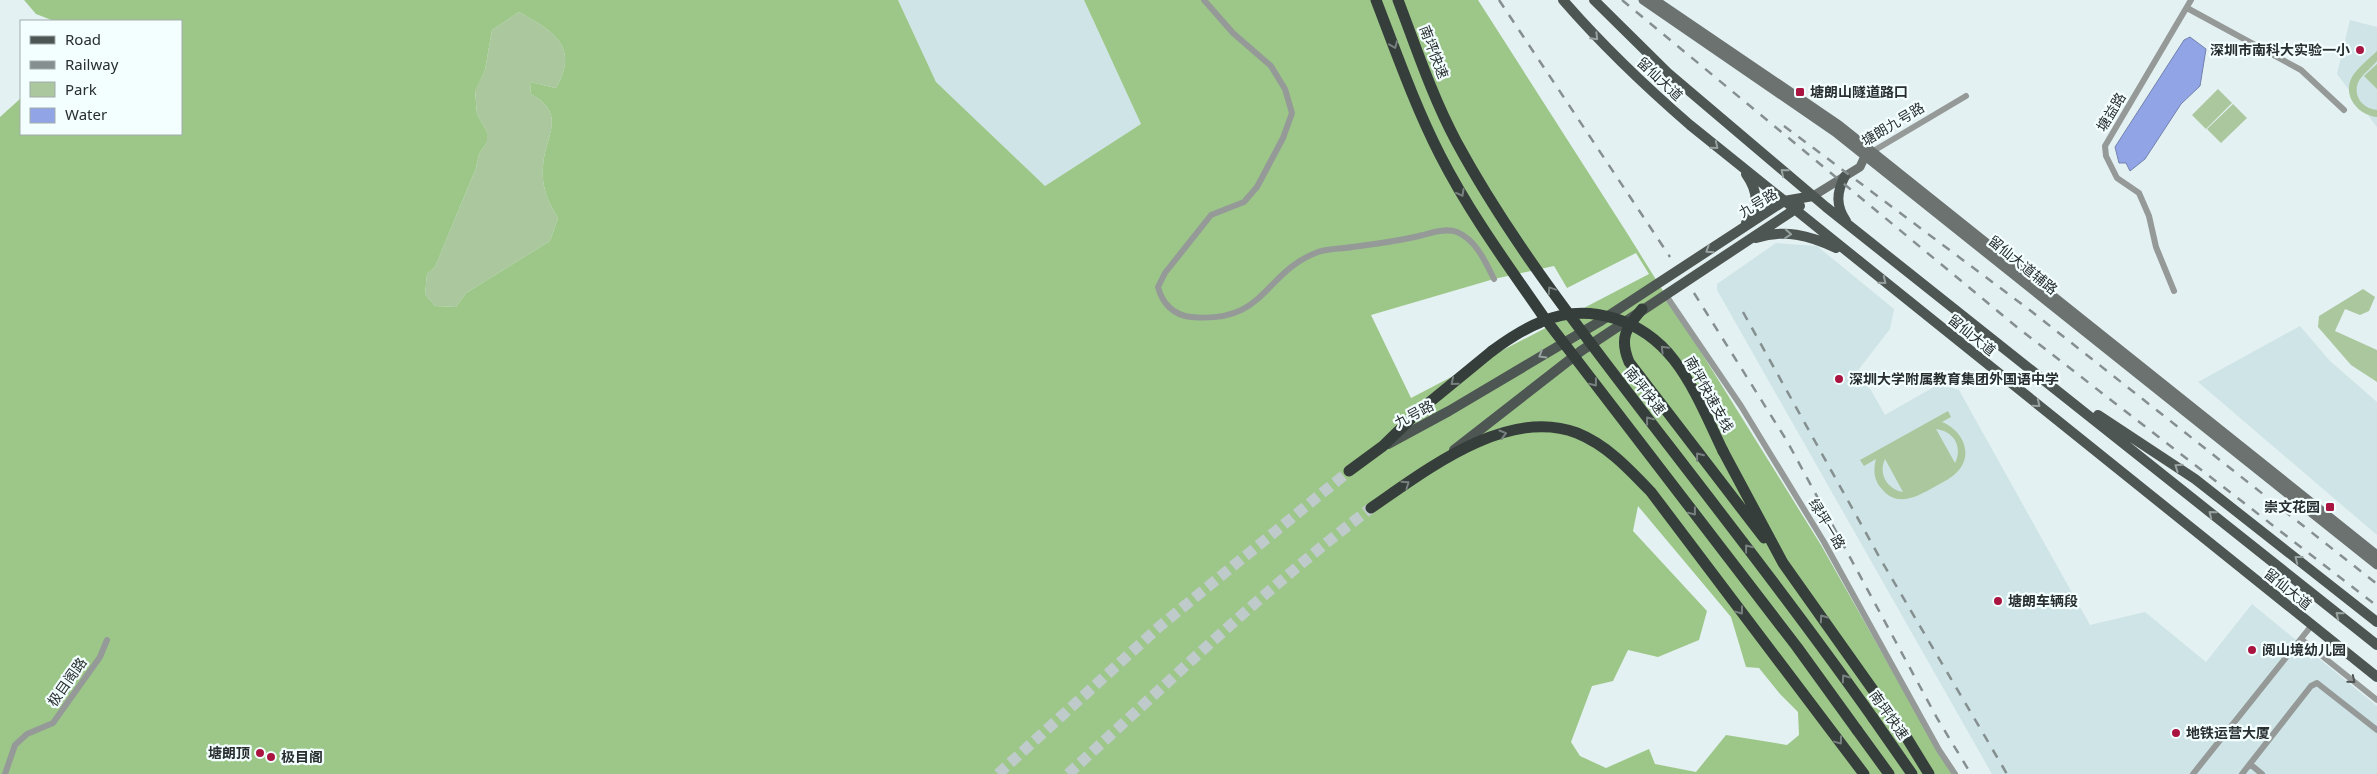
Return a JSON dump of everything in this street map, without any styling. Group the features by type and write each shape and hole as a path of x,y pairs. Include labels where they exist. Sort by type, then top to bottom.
{"highway":[{"path":"1376,0 1419,110 1440,155 1469,207 1506,264 1542,316 1797,647 1889,774"},
{"name":"南坪快速","path":"1398,0 1434,94 1455,138 1508,227 1578,328 1814,635 1912,774"},
{"path":"1642,309 1626,330 1624,351 1629,362 1783,563"},
{"name":"南坪快速支线","path":"1349,471 1383,446 1420,410 1492,351 1526,329 1558,316 1590,313 1628,322 1654,339 1674,361 1693,389 1723,451 1783,563 1905,735 1929,774"},
{"path":"1371,508 1442,460 1497,435 1523,428 1551,428 1576,433 1603,447 1627,466 1650,492 1864,774"}],"main road":[{"name":"留仙大道","path":"1563,0 1590,32 1640,81 1739,165 2377,678"},
{"name":"留仙大道","path":"1594,0 1668,73 1813,196 2377,645"},
{"name":"留仙大道辅路","path":"1643,0 1868,154 2377,555"},
{"name":"留仙大道辅路","path":"1655,0 1840,125 1868,154 2377,565"},
{"name":"塘朗九号路","path":"1813,196 1860,167 1868,154"},
{"path":"1735,233 1748,221 1757,205 1752,184 1739,165"},
{"path":"1845,176 1839,187 1839,206 1850,226"},
{"name":"九号路","path":"1383,446 1449,411 1593,326 1784,201 1813,196"},
{"name":"九号路","path":"1442,460 1581,351 1813,196"},
{"path":"1741,244 1771,234 1787,233 1821,241 1859,261"},
{"path":"2049,383 2172,463 2245,517 2377,622"}],"street":[{"path":"1204,0 1233,33 1272,66 1285,89 1292,112 1283,138 1258,187 1244,202 1211,215 1165,273 1158,287 1161,300 1172,311 1184,316 1223,317 1239,313 1253,304 1287,272 1319,252 1399,242 1446,230 1455,231 1467,238 1476,247 1494,279"},
{"name":"塘益路","path":"2174,291 2156,247 2149,216 2139,193 2117,178 2106,156 2105,146 2191,0"},
{"path":"2187,8 2301,70 2344,110"},
{"name":"塘朗九号路","path":"1868,154 1966,96"},
{"name":"绿坪一路","path":"1665,294 1741,406 1824,542 1955,774"},
{"path":"2193,774 2312,625"},
{"path":"2301,638 2377,700"},
{"name":"极目阁路","path":"5,774 16,745 26,734 53,723 100,657 107,640"},
{"path":"2242,774 2311,686 2317,683 2377,730"},
{"path":"2250,764 2262,774"}],"shaded area":[{"path":"898,0 1084,0 1141,124 1045,186 936,82"},
{"name":"深圳市南科大实验一小","path":"2350,20 2377,27 2377,127 2337,74"},
{"name":"塘朗车辆段","path":"1776,243 1817,246 1894,309 1890,329 1859,369 1885,415 1939,384 1959,390 2090,625 2145,612 2206,662 2252,604 2377,706 2377,774 1992,774 1717,290 1717,284"},
{"path":"2300,326 2330,361 2377,402 2377,535 2198,382"}],"green space":[{"path":"24,0 898,0 936,82 1045,186 1141,124 1084,0 1478,0 1627,233 1821,545 1952,774 0,774 0,117 20,99 20,135 182,135 182,20 51,20 36,14","holes":["519,12 542,26 559,41 564,51 565,61 563,73 556,88 530,82 531,94 542,102 549,110 552,118 543,166 544,187 548,200 558,218 550,241 466,293 456,307 435,306 425,294 427,274 435,267 476,168 479,154 487,142 487,132 477,114 475,91 485,70 492,30","1636,253 1649,274 1411,398 1371,315 1494,279 1554,266 1567,288","1638,506 1731,617 1746,667 1759,668 1780,694 1798,712 1799,735 1787,745 1726,735 1696,772 1655,764 1649,749 1606,768 1580,756 1571,742 1592,686 1613,681 1628,650 1658,657 1699,640 1707,611 1633,531"]},
{"path":"519,12 552,33 564,51 563,73 556,88 530,82 531,94 549,110 552,118 543,166 543,180 548,200 558,218 550,241 466,293 456,307 435,306 425,294 427,274 435,267 476,168 479,154 487,142 487,132 477,114 475,90 485,70 492,30"},
{"path":"2377,51 2377,61 2357,84 2357,95 2366,107 2377,110 2377,117 2364,113 2358,108 2351,97 2349,84 2354,73"},
{"path":"2377,64 2377,89 2364,76"},
{"path":"2218,89 2232,103 2206,129 2192,115"},
{"path":"2233,104 2247,118 2221,143 2207,129"},
{"path":"2363,289 2375,297 2369,311 2360,315 2345,309 2335,331 2377,350 2377,382 2351,365 2318,327 2319,316"},
{"path":"1948,411 1951,417 1942,422 1955,430 1960,436 1965,450 1963,464 1953,476 1908,499 1894,498 1881,488 1875,475 1876,459 1864,466 1860,460","holes":["1936,429 1948,433 1955,441 1958,451 1955,463","1885,459 1903,492 1892,488 1885,480 1883,475"]}],"water":[{"path":"2190,37 2206,49 2200,86 2181,104 2145,159 2130,171 2126,163 2119,163 2115,147 2184,40"}],"tunnel":[{"path":"998,774 1160,626 1349,471"},
{"path":"1068,774 1254,604 1371,508"}],"railway":[{"path":"1499,0 1670,257"},
{"path":"1622,0 2018,328 2377,606"},
{"path":"1784,126 2031,311 2377,584"},
{"path":"1694,293 1787,441 1937,718 1971,774"},
{"path":"1743,312 1881,560 2007,774"}],"place":[{"name":"深圳市南科大实验一小","path":"2360,50"},
{"name":"塘朗山隧道路口","path":"1800,92"},
{"name":"深圳大学附属教育集团外国语中学","path":"1839,379"},
{"name":"崇文花园","path":"2330,507"},
{"name":"塘朗车辆段","path":"1998,601"},
{"name":"阅山境幼儿园","path":"2252,650"},
{"name":"地铁运营大厦","path":"2176,733"},
{"name":"塘朗顶","path":"260,753"},
{"name":"极目阁","path":"271,757"}]}
